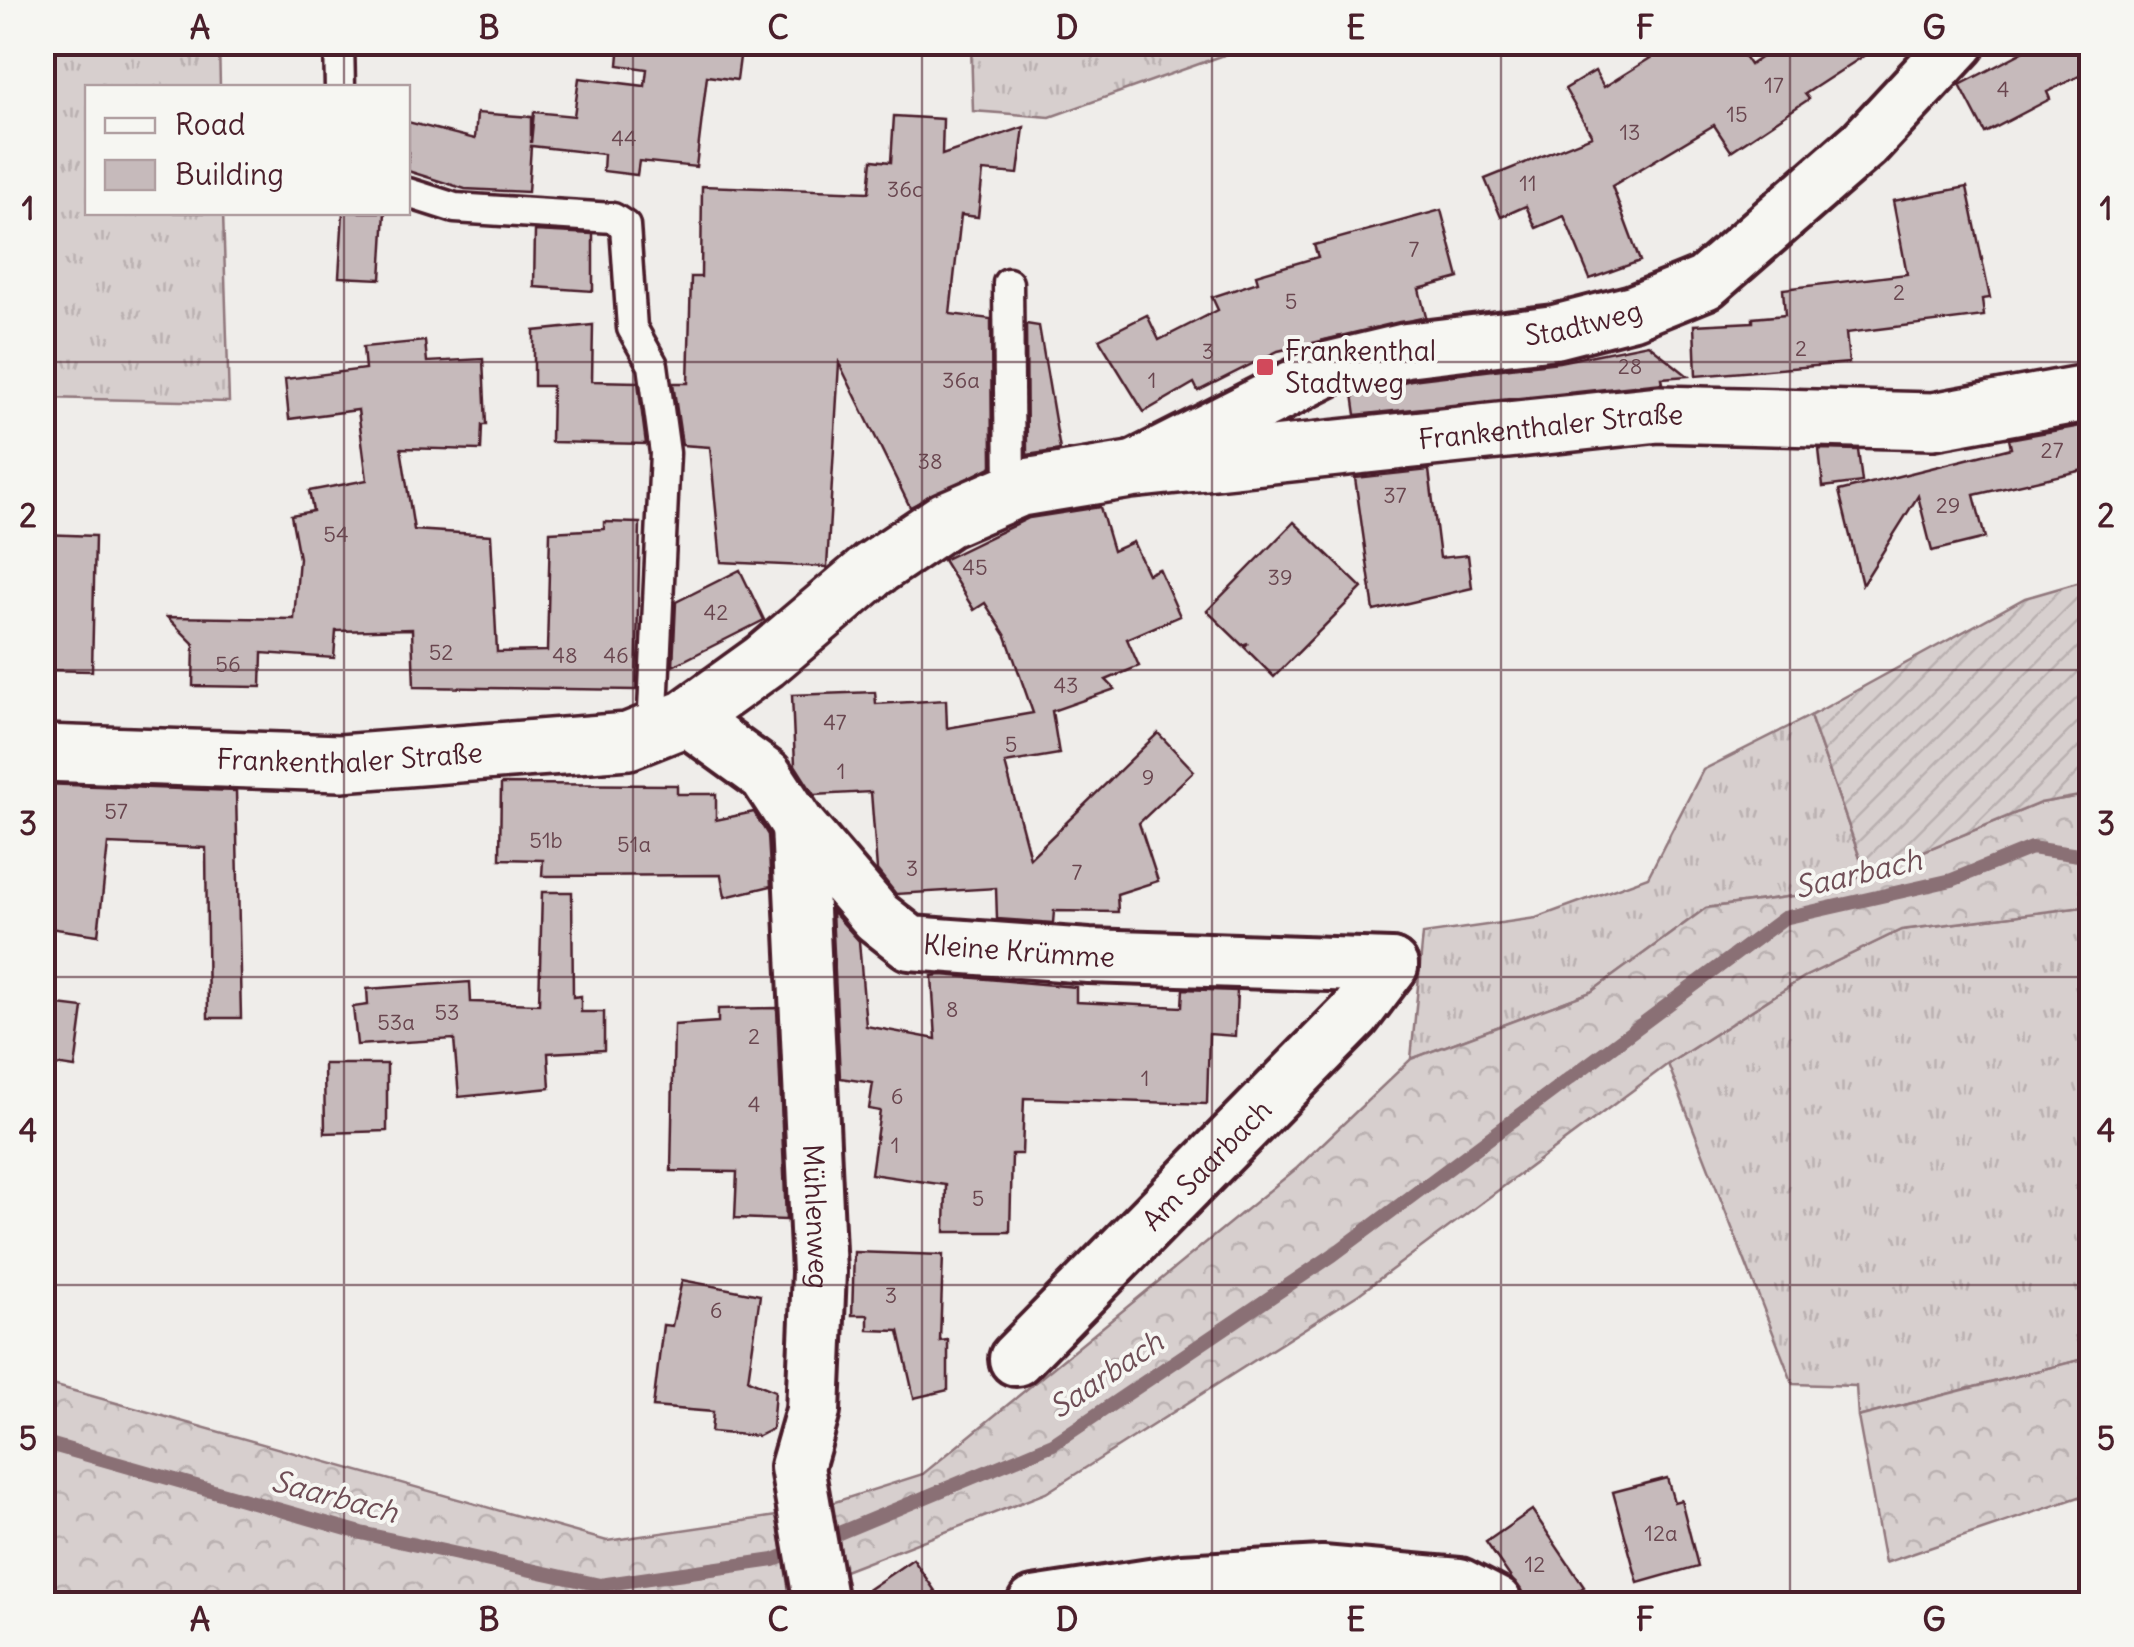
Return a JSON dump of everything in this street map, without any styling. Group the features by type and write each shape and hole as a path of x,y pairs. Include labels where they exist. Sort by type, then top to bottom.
{"main road":[{"name":"Frankenthaler Straße","path":"42,753 86,758 341,762 628,742 669,725 765,661 872,570 946,520 1010,492 1130,470 1660,414 1933,421 2092,392"}],"street":[{"name":"Stadtweg","path":"1130,470 1331,368 1406,350 1555,332 1632,312 1705,283 1864,144 1959,42"},
{"name":"Kleine Krümme","path":"669,725 766,776 798,825 877,917 910,943 1089,956 1391,966"},
{"name":"Mühlenweg","path":"798,825 819,1272 813,1410 796,1467 820,1598"},
{"name":"Am Saarbach","path":"1016,1359 1354,1015 1391,966"},
{"path":"1034,1604 1184,1582 1322,1573 1459,1585 1496,1604"}],"lane":[{"path":"339,42 340,85"},
{"path":"410,193 455,208 613,218 625,226 632,328 653,365 665,454 669,725"},
{"path":"1008,283 1010,492"}],"green space":[{"path":"43,42 219,43 220,85 85,85 85,215 223,215 229,402 43,398"},
{"path":"971,42 1258,43 1050,117 973,111"},
{"path":"2091,579 2091,794 2040,803 1866,875 1810,716 2025,598"},
{"path":"1810,716 1866,875 1823,892 1706,908 1591,992 1411,1059 1423,934 1536,918 1648,877 1703,770"},
{"path":"2091,794 2091,906 1901,930 1804,977 1668,1064 1359,1294 1046,1493 842,1572 825,1505 923,1474 1297,1168 1411,1059 1591,992 1706,908 1823,892 2040,803"},
{"path":"2091,906 2091,1357 1858,1417 1856,1386 1793,1384 1668,1064 1804,977 1901,930"},
{"path":"2091,1357 2091,1493 1885,1563 1858,1417"},
{"path":"42,1382 607,1541 777,1516 791,1604 43,1604"}],"building":[{"path":"620,42 742,42 737,80 707,76 696,167 639,161 637,175 603,171 604,154 531,146 528,192 465,189 410,172 410,123 475,139 477,113 531,117 531,143 534,112 574,116 579,78 645,86 647,69 618,65"},
{"path":"1676,42 1735,42 1750,65 1784,42 1885,42 1805,94 1809,99 1731,151 1714,125 1612,186 1640,261 1590,279 1564,216 1536,228 1526,206 1501,217 1485,179 1592,136 1565,89 1595,71 1604,87"},
{"path":"2042,42 2074,42 2089,71 2047,92 2050,99 1985,133 1960,85"},
{"path":"894,116 943,119 942,155 1024,127 1018,174 983,171 978,217 961,215 950,314 991,319 992,466 910,507 839,363 827,567 721,562 710,447 682,445 673,383 688,383 691,277 701,277 702,186 869,192 872,160 891,162"},
{"path":"1967,187 1990,298 1982,299 1984,316 1846,333 1849,363 1696,376 1694,325 1753,322 1753,318 1785,315 1783,289 1907,274 1893,201"},
{"path":"1441,210 1459,278 1419,289 1426,317 1278,351 1198,391 1194,383 1144,412 1099,339 1147,315 1159,340 1218,310 1212,297 1258,282 1256,275 1318,257 1314,245"},
{"path":"343,215 385,215 381,279 339,277"},
{"path":"535,231 593,234 593,291 534,287"},
{"path":"1026,324 1039,326 1060,450 1027,455"},
{"path":"593,325 592,381 638,382 646,444 551,442 552,386 534,386 534,331"},
{"path":"425,341 427,362 483,359 486,425 482,425 481,450 401,448 414,530 491,535 497,652 547,651 550,532 604,529 604,522 640,523 636,690 414,687 412,629 336,631 334,658 262,653 261,687 193,686 194,644 167,617 294,619 299,558 291,515 313,511 309,491 367,480 358,410 289,419 285,379 365,369 363,347"},
{"path":"1648,344 1688,376 1662,378 1663,383 1356,415 1353,394 1411,380 1559,362"},
{"path":"2092,424 2092,468 1974,495 1985,538 1932,551 1918,496 1862,585 1839,491 2011,448 2009,439"},
{"path":"1819,449 1858,450 1862,482 1823,487"},
{"path":"1429,470 1440,558 1468,555 1472,588 1374,611 1355,478"},
{"path":"1100,507 1113,551 1133,542 1148,574 1159,569 1180,616 1127,639 1139,666 1106,680 1115,689 1052,711 1059,754 1005,763 1030,858 1158,733 1194,771 1139,823 1158,881 1117,894 1118,912 1054,911 1053,923 997,919 996,888 896,894 877,870 871,792 814,795 795,765 792,695 875,692 876,704 946,700 947,728 1033,713 1006,636 985,603 974,610 943,560 1029,518"},
{"path":"1294,522 1362,588 1274,677 1244,647 1248,643 1242,645 1207,611"},
{"path":"42,534 95,536 92,671 42,670"},
{"path":"740,570 764,620 673,666 676,602"},
{"path":"42,784 236,791 241,1018 208,1018 206,848 108,844 98,935 42,927"},
{"path":"501,784 677,785 677,794 716,794 716,820 754,812 768,835 771,886 725,897 721,875 542,876 543,860 500,859"},
{"path":"542,892 572,892 573,997 581,996 581,1012 604,1012 604,1050 548,1053 550,1088 459,1097 454,1039 357,1045 353,1007 368,1005 367,989 470,982 471,1002 539,1004"},
{"path":"832,911 859,941 866,1026 936,1039 932,976 942,975 1076,987 1076,1002 1182,1007 1183,989 1237,991 1235,1036 1209,1034 1207,1104 1024,1098 1022,1154 1012,1154 1010,1232 945,1232 946,1185 871,1174 880,1111 869,1109 873,1083 840,1078"},
{"path":"42,1003 83,1008 75,1068 42,1063"},
{"path":"777,1008 786,1220 735,1218 737,1172 671,1171 674,1025 718,1022 718,1009"},
{"path":"324,1064 387,1064 387,1131 325,1133"},
{"path":"854,1252 943,1255 940,1341 948,1340 948,1390 914,1398 899,1331 868,1330 868,1315 852,1315"},
{"path":"682,1280 760,1295 748,1380 775,1391 772,1429 758,1436 711,1432 713,1412 653,1407 663,1325 672,1326"},
{"path":"1667,1478 1674,1502 1681,1500 1698,1566 1638,1583 1613,1492"},
{"path":"1532,1510 1584,1587 1557,1604 1529,1604 1486,1542"},
{"path":"913,1559 944,1604 850,1604 850,1602"}],"waterway":[{"name":"Saarbach","path":"42,1442 361,1533 600,1585 774,1560 1053,1444 1333,1255 1784,918 1952,880 2031,848 2092,857"}],"place":[{"name":"Frankenthal Stadtweg","path":"1265,367"}]}
